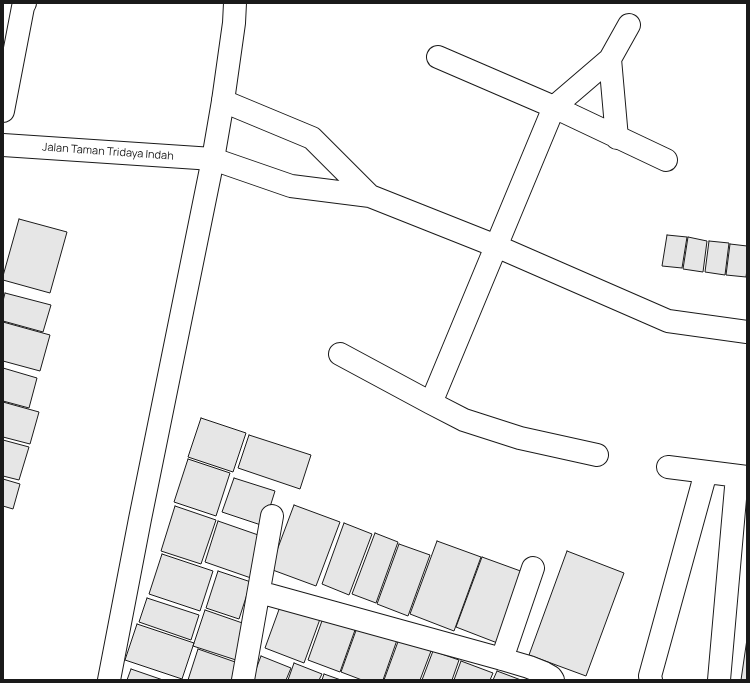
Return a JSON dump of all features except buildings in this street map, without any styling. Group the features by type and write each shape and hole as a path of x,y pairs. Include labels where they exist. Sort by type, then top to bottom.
{"street":[{"path":"3,111 23,6 25,3"},
{"path":"110,680 140,518 213,159 234,23 235,3"},
{"path":"431,403 554,107 610,60 629,25"},
{"path":"438,57 554,107 666,160"},
{"path":"610,60 617,138"},
{"path":"223,101 312,138 370,196 496,246 668,321 747,332"},
{"name":"Jalan Taman Tridaya Indah","path":"3,145 213,159 291,186 370,196"},
{"path":"340,354 464,420 520,438 597,455"},
{"path":"668,467 742,477 718,680"},
{"path":"651,680 650,676 706,472"},
{"path":"243,680 272,516"},
{"path":"502,659 533,568"},
{"path":"259,592 502,659 539,671 551,677 553,680"}]}
